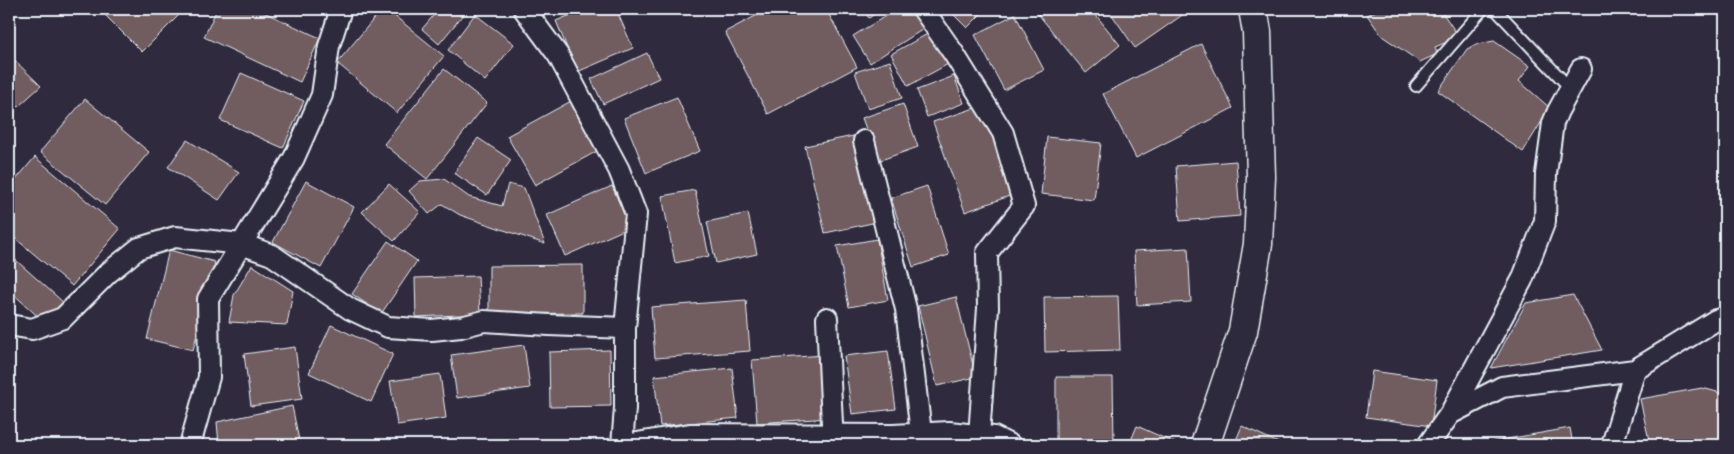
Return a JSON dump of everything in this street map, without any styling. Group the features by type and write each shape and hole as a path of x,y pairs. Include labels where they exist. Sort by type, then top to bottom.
{"street":[{"path":"190,445 209,377 208,299 294,158 322,95 329,46 341,9"},
{"path":"524,9 558,55 619,170 636,214 625,328 623,445 690,434 834,440 949,432 994,437 1010,445"},
{"path":"923,9 954,54 1003,133 1024,206 987,253 988,308 979,436"},
{"path":"1205,445 1243,331 1258,244 1261,177 1257,32 1253,9"},
{"path":"1428,445 1450,414 1522,280 1545,222 1546,174 1553,123 1581,69"},
{"path":"864,141 906,308 922,433"},
{"path":"9,326 32,329 63,318 108,273 139,248 175,237 241,244 272,255 350,309 388,327 432,330 461,327 484,321 549,326 625,328"},
{"path":"826,318 834,440"},
{"path":"1450,414 1502,387 1635,370 1716,320 1725,318"},
{"path":"1612,445 1635,370"}],"lane":[{"path":"1416,86 1483,9"},
{"path":"1495,9 1570,88"}],"building":[{"path":"99,9 180,9 183,11 142,52"},
{"path":"217,9 257,9 320,38 300,82 204,37"},
{"path":"382,9 386,9 444,56 397,113 337,63"},
{"path":"439,9 467,10 439,44 422,29"},
{"path":"585,9 616,9 633,48 577,72 556,21"},
{"path":"625,9 640,9 631,15"},
{"path":"769,9 826,9 857,67 768,114 725,32"},
{"path":"862,9 881,9 869,18"},
{"path":"897,9 913,9 925,28 870,63 853,36"},
{"path":"948,9 986,9 967,28"},
{"path":"1034,9 1091,9 1120,45 1086,73"},
{"path":"1108,9 1191,9 1135,48"},
{"path":"1380,9 1440,9 1459,37 1435,47 1437,54 1420,62 1382,36 1367,15"},
{"path":"475,14 514,44 485,81 448,50"},
{"path":"1015,14 1044,70 1004,90 975,35"},
{"path":"933,31 950,63 908,86 891,54"},
{"path":"1494,41 1530,66 1519,81 1550,108 1523,152 1438,91 1467,49 1478,44"},
{"path":"1201,44 1233,108 1136,158 1103,94"},
{"path":"647,53 659,78 603,104 591,79"},
{"path":"9,55 41,86 9,115"},
{"path":"890,61 902,98 868,109 855,72"},
{"path":"444,69 487,103 427,179 384,144"},
{"path":"241,73 304,101 283,148 220,120"},
{"path":"954,76 964,103 927,117 917,90"},
{"path":"677,97 700,151 646,173 624,118"},
{"path":"85,99 149,152 105,205 40,152"},
{"path":"573,100 601,149 535,185 507,136"},
{"path":"903,104 918,147 878,161 862,118"},
{"path":"984,105 1015,194 965,212 933,122"},
{"path":"858,135 877,222 825,233 805,146"},
{"path":"1047,137 1101,143 1094,200 1041,194"},
{"path":"478,138 511,160 487,195 454,173"},
{"path":"187,140 239,172 219,200 168,167"},
{"path":"35,157 120,229 72,286 9,233 9,188"},
{"path":"1236,161 1240,216 1180,221 1176,166"},
{"path":"444,179 469,197 502,206 508,184 524,188 545,244 460,215 442,204 429,214 409,191 420,181"},
{"path":"306,181 354,207 321,268 273,242"},
{"path":"389,184 420,212 394,241 362,212"},
{"path":"612,186 630,227 565,256 547,215"},
{"path":"927,186 949,255 913,267 891,198"},
{"path":"695,190 709,256 675,263 662,196"},
{"path":"748,213 757,254 716,263 707,222"},
{"path":"877,239 888,300 849,307 837,246"},
{"path":"388,241 417,261 381,314 352,294"},
{"path":"1188,248 1191,302 1137,305 1134,251"},
{"path":"169,250 215,262 193,350 147,339"},
{"path":"9,254 64,303 46,324 9,290"},
{"path":"252,265 293,291 287,325 229,322 234,295"},
{"path":"583,265 583,313 489,314 489,266"},
{"path":"478,276 480,314 416,317 415,278"},
{"path":"1573,295 1602,350 1491,368 1526,303"},
{"path":"1118,296 1120,350 1045,352 1044,297"},
{"path":"956,297 976,377 937,386 918,306"},
{"path":"746,300 750,351 655,358 651,307"},
{"path":"331,325 393,354 371,402 309,373"},
{"path":"524,345 530,388 457,398 451,355"},
{"path":"295,347 302,399 251,406 244,354"},
{"path":"610,350 611,406 550,407 549,352"},
{"path":"888,351 896,409 852,414 844,356"},
{"path":"825,355 829,418 757,423 752,360"},
{"path":"732,368 738,418 660,426 654,376"},
{"path":"1372,371 1437,380 1431,426 1366,417"},
{"path":"440,374 446,418 397,425 390,381"},
{"path":"1056,377 1113,377 1114,445 1056,445"},
{"path":"1702,388 1725,394 1725,445 1650,445 1640,399"},
{"path":"292,406 300,445 219,445 217,422"},
{"path":"1137,426 1175,443 1174,445 1129,445"},
{"path":"1242,426 1283,445 1234,445"},
{"path":"1570,428 1573,445 1485,445 1484,443"},
{"path":"825,444 825,445 759,445"}]}
